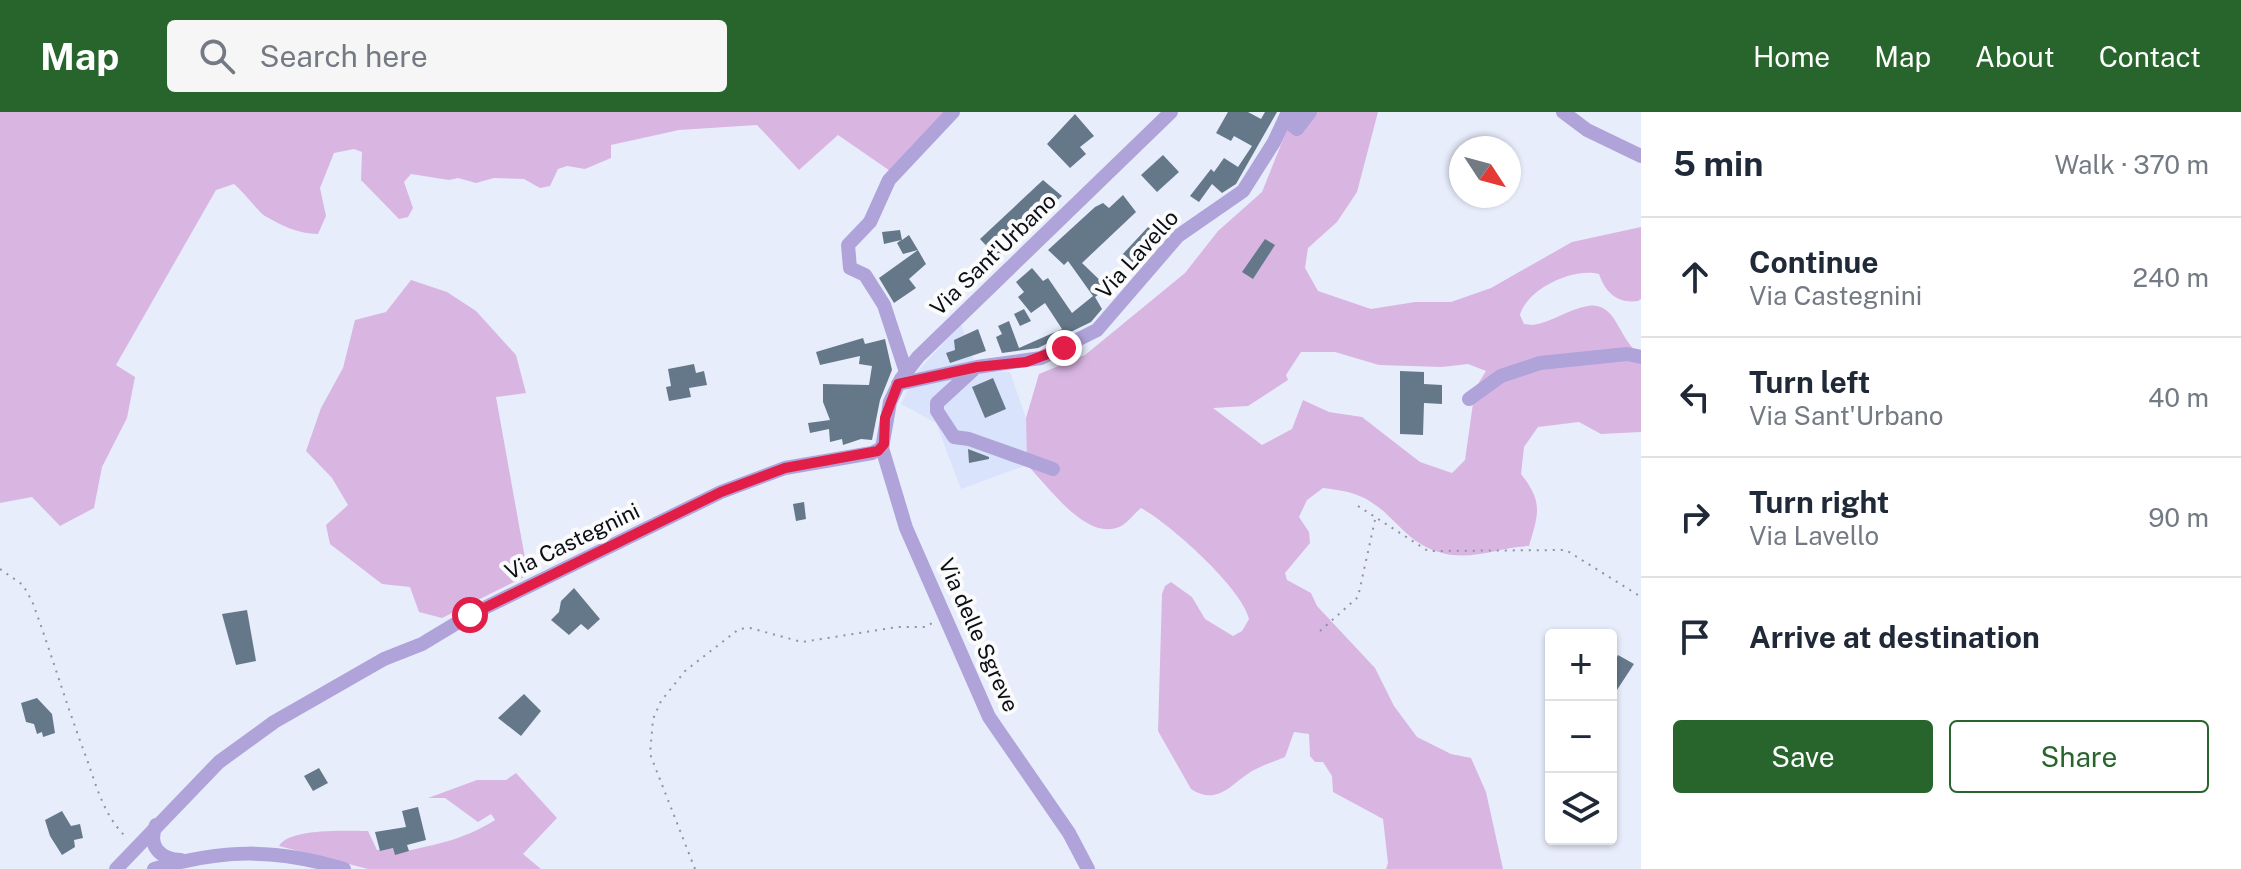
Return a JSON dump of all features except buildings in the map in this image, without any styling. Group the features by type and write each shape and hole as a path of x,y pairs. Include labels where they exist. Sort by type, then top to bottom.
{"street":[{"path":"902,378 884,305 865,275 850,268 846,254 848,245 876,211 889,180 953,112"},
{"name":"Via Sant'Urbano","path":"882,448 885,418 902,378 931,344 1171,112"},
{"name":"Via Lavello","path":"902,378 1041,358 1097,330 1178,236 1243,191 1274,142 1288,112"},
{"path":"1296,112 1292,125 1298,129 1310,112"},
{"path":"1563,112 1587,130 1641,156"},
{"path":"1469,399 1501,376 1540,363 1627,354 1641,357"},
{"path":"977,367 937,403 937,411 948,430 956,438 969,439 1053,469"},
{"name":"Via Castegnini","path":"116,869 219,762 255,735 384,659 422,644 470,615 721,492 785,468 872,453 882,448"},
{"name":"Via delle Sgreve","path":"882,448 906,528 989,717 1069,833 1088,869"},
{"path":"156,824 152,839 157,851 168,858 183,860"},
{"path":"154,869 183,860 267,852 344,869"}],"path":[{"path":"1358,506 1428,551 1566,550 1641,597"},
{"path":"1320,631 1358,597 1375,519"},
{"path":"0,569 23,585 32,601 71,723 109,817 136,845"},
{"path":"695,869 649,746 661,701 685,671 739,629 750,628 802,642 897,627 926,627 933,622"}],"shaded area":[{"path":"0,112 958,112 896,175 838,135 799,170 757,125 679,130 611,145 611,158 585,169 567,166 558,169 550,186 540,188 524,179 494,178 476,183 458,178 449,180 411,174 404,182 413,208 408,217 399,219 361,180 362,152 354,149 334,153 320,188 326,216 318,234 290,228 265,216 234,184 216,190 116,365 135,377 127,418 102,467 94,508 60,526 32,497 0,503"},
{"path":"1294,112 1378,112 1357,192 1337,222 1308,248 1305,268 1318,291 1371,309 1415,302 1451,302 1491,288 1572,242 1641,227 1641,299 1618,299 1608,291 1599,274 1577,274 1541,289 1524,305 1520,315 1524,324 1533,325 1581,308 1598,306 1612,316 1628,342 1641,354 1641,432 1601,434 1579,422 1538,427 1524,447 1521,474 1533,492 1537,508 1529,546 1475,555 1442,553 1411,537 1365,499 1348,492 1323,488 1307,500 1299,517 1309,532 1310,543 1285,573 1287,580 1311,593 1317,606 1375,668 1394,706 1417,737 1451,754 1471,758 1486,792 1503,869 1386,869 1383,819 1333,792 1332,776 1323,762 1315,762 1310,756 1309,734 1294,732 1285,757 1254,770 1225,791 1210,795 1191,789 1158,731 1162,594 1171,582 1192,597 1205,619 1233,636 1242,631 1249,619 1243,606 1203,558 1141,508 1123,525 1110,529 1096,527 1069,510 1027,465 1026,418 1039,374 1085,355 1185,273 1218,231 1262,192","holes":["1301,352 1335,352 1379,365 1442,367 1468,364 1486,371 1475,389 1465,460 1452,473 1420,462 1362,417 1329,412 1303,400 1292,429 1262,445 1213,408 1248,406 1288,380 1286,375"]},
{"path":"411,280 447,292 476,311 516,355 526,393 496,397 528,575 442,618 419,612 410,587 382,584 330,544 326,525 348,505 332,478 306,451 321,408 343,368 355,320 386,312"},
{"path":"961,324 978,371 1010,372 1026,418 1027,465 961,489 936,423 901,404 916,373"},
{"path":"516,773 557,818 523,854 541,869 368,869 279,846 294,836 333,831 368,831 377,850 393,848 395,854 446,842 495,820 491,814 478,822 445,798 428,798 477,780 506,780"}],"route":[{"path":"470,615 721,492 785,468 878,451 884,444 885,418 898,384 977,367 1026,362 1064,348"}]}
